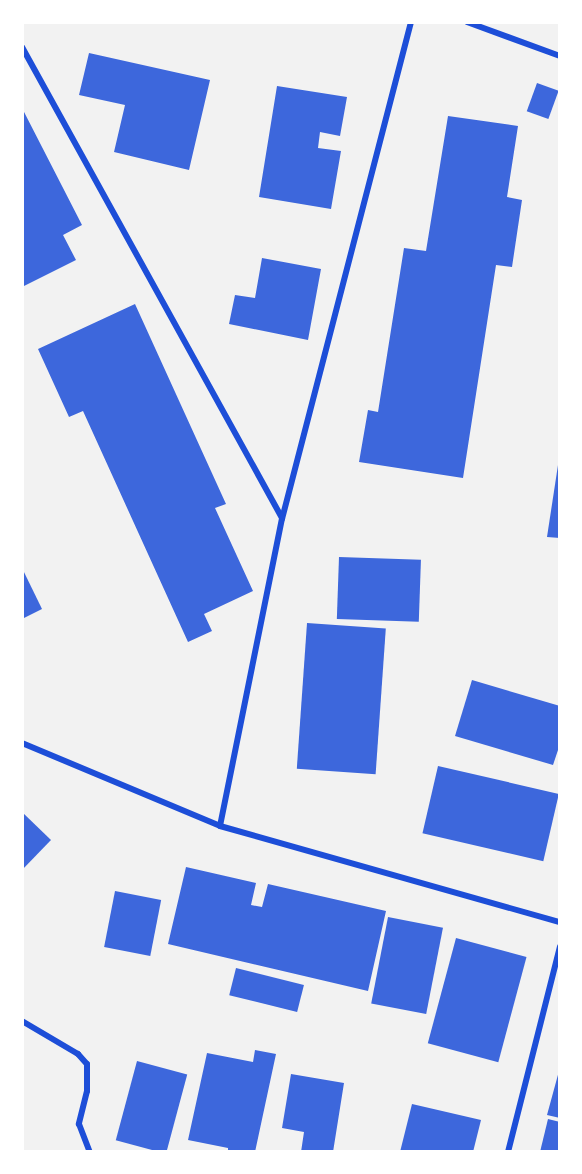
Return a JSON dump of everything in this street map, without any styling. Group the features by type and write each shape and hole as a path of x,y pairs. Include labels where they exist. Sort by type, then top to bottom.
{"street":[{"path":"220,826 282,519 411,22"},
{"path":"467,22 560,56"},
{"path":"22,47 282,519"},
{"path":"22,743 220,826 560,922"},
{"path":"508,1152 560,946"},
{"path":"22,1021 78,1054 87,1064 87,1091 79,1124 81,1137 90,1152"}],"building":[{"path":"89,53 210,80 189,170 114,152 125,105 79,95"},
{"path":"537,83 559,91 548,119 527,111"},
{"path":"277,86 347,97 340,136 320,132 318,148 341,151 331,209 259,197"},
{"path":"22,108 82,225 63,235 76,260 22,287"},
{"path":"448,116 518,126 507,197 522,200 512,267 496,265 463,478 359,462 368,410 378,412 404,248 426,251"},
{"path":"262,258 321,269 308,340 229,324 235,295 255,298"},
{"path":"135,304 226,504 215,508 253,591 204,614 212,631 188,642 83,411 69,417 38,349"},
{"path":"558,465 560,465 560,538 547,537"},
{"path":"339,557 421,560 419,622 337,619"},
{"path":"22,568 42,609 22,619"},
{"path":"307,623 386,629 376,774 297,769"},
{"path":"472,680 560,706 560,744 553,765 455,736"},
{"path":"438,766 559,794 543,861 422,833"},
{"path":"22,812 51,840 22,870"},
{"path":"186,867 256,883 251,905 262,907 268,884 386,911 368,991 168,944"},
{"path":"115,891 161,900 150,956 104,947"},
{"path":"388,917 443,928 426,1014 371,1003"},
{"path":"456,938 527,957 498,1062 428,1043"},
{"path":"236,968 304,985 297,1012 229,995"},
{"path":"255,1050 276,1054 255,1152 228,1152 228,1148 188,1140 207,1053 253,1062"},
{"path":"137,1061 187,1074 166,1152 116,1140"},
{"path":"560,1071 560,1118 547,1115"},
{"path":"291,1074 344,1083 333,1152 301,1152 304,1132 282,1128"},
{"path":"412,1104 481,1120 473,1152 400,1152"},
{"path":"548,1119 560,1122 560,1152 540,1152"}]}
